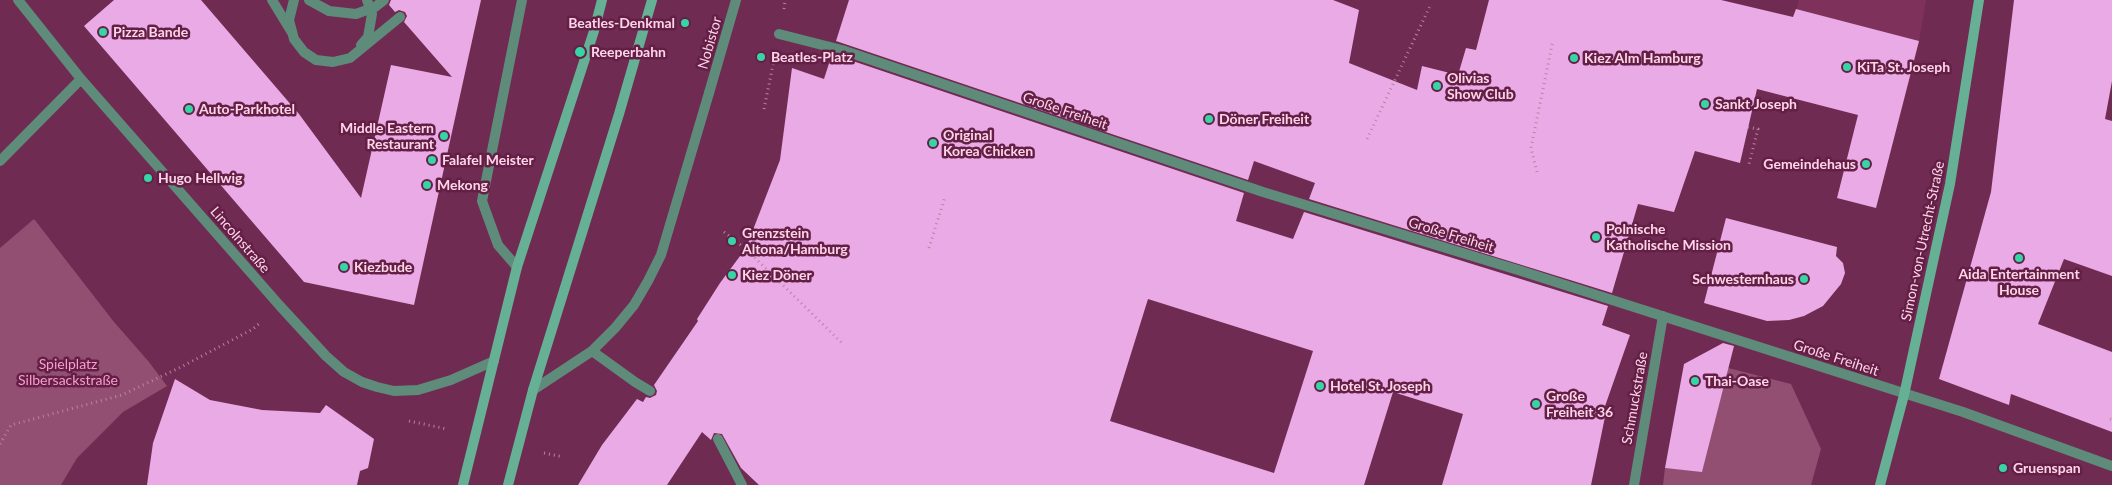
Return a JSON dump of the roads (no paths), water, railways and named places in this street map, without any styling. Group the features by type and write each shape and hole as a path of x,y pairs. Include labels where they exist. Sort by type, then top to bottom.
{"main road":[{"path":"463,485 517,267 594,31 602,0"},
{"path":"508,485 533,390 619,114 652,0"},
{"name":"Simon-von-Utrecht-Straße","path":"1880,485 1904,395 1950,184 1979,0"}],"street":[{"name":"Lincolnstraße","path":"18,0 81,79 280,306 326,356 344,372 362,382 378,387 394,391 410,391 432,387 494,361"},
{"path":"272,0 302,45 319,56 337,57 357,50 368,37 372,14 367,0"},
{"path":"294,0 289,20 294,39 304,52 316,60 333,62 350,58 400,18"},
{"path":"309,0 329,11 356,14 375,7 384,0"},
{"path":"517,267 498,246 482,201 522,0"},
{"name":"Nobistor","path":"592,350 615,328 634,304 661,255 736,0"},
{"name":"Große Freiheit","path":"780,34 842,50 1264,192 1663,316 1904,395 1962,412 2112,466"},
{"path":"0,161 81,79"},
{"name":"Schmuckstraße","path":"1634,485 1663,316"},
{"path":"533,390 592,350 650,391"},
{"path":"718,438 742,485"}],"place":[{"name":"Beatles-Denkmal","path":"685,23"},
{"name":"Pizza Bande","path":"103,32"},
{"name":"Reeperbahn","path":"580,52"},
{"name":"Beatles-Platz","path":"761,57"},
{"name":"Kiez Alm Hamburg","path":"1574,58"},
{"name":"KiTa St. Joseph","path":"1847,67"},
{"name":"Olivias Show Club","path":"1437,86"},
{"name":"Sankt Joseph","path":"1705,104"},
{"name":"Auto-Parkhotel","path":"189,109"},
{"name":"Döner Freiheit","path":"1209,119"},
{"name":"Middle Eastern Restaurant","path":"444,136"},
{"name":"Original Korea Chicken","path":"933,143"},
{"name":"Falafel Meister","path":"432,160"},
{"name":"Gemeindehaus","path":"1866,164"},
{"name":"Hugo Hellwig","path":"148,178"},
{"name":"Mekong","path":"427,185"},
{"name":"Polnische Katholische Mission","path":"1596,237"},
{"name":"Grenzstein Altona/Hamburg","path":"732,241"},
{"name":"Aida Entertainment House","path":"2019,258"},
{"name":"Kiezbude","path":"344,267"},
{"name":"Kiez Döner","path":"732,275"},
{"name":"Schwesternhaus","path":"1804,279"},
{"name":"Thai-Oase","path":"1695,381"},
{"name":"Hotel St. Joseph","path":"1320,386"},
{"name":"Große Freiheit 36","path":"1536,404"},
{"name":"Gruenspan","path":"2003,468"}],"park label":[{"name":"Spielplatz Silbersackstraße","path":"68,372"}]}
